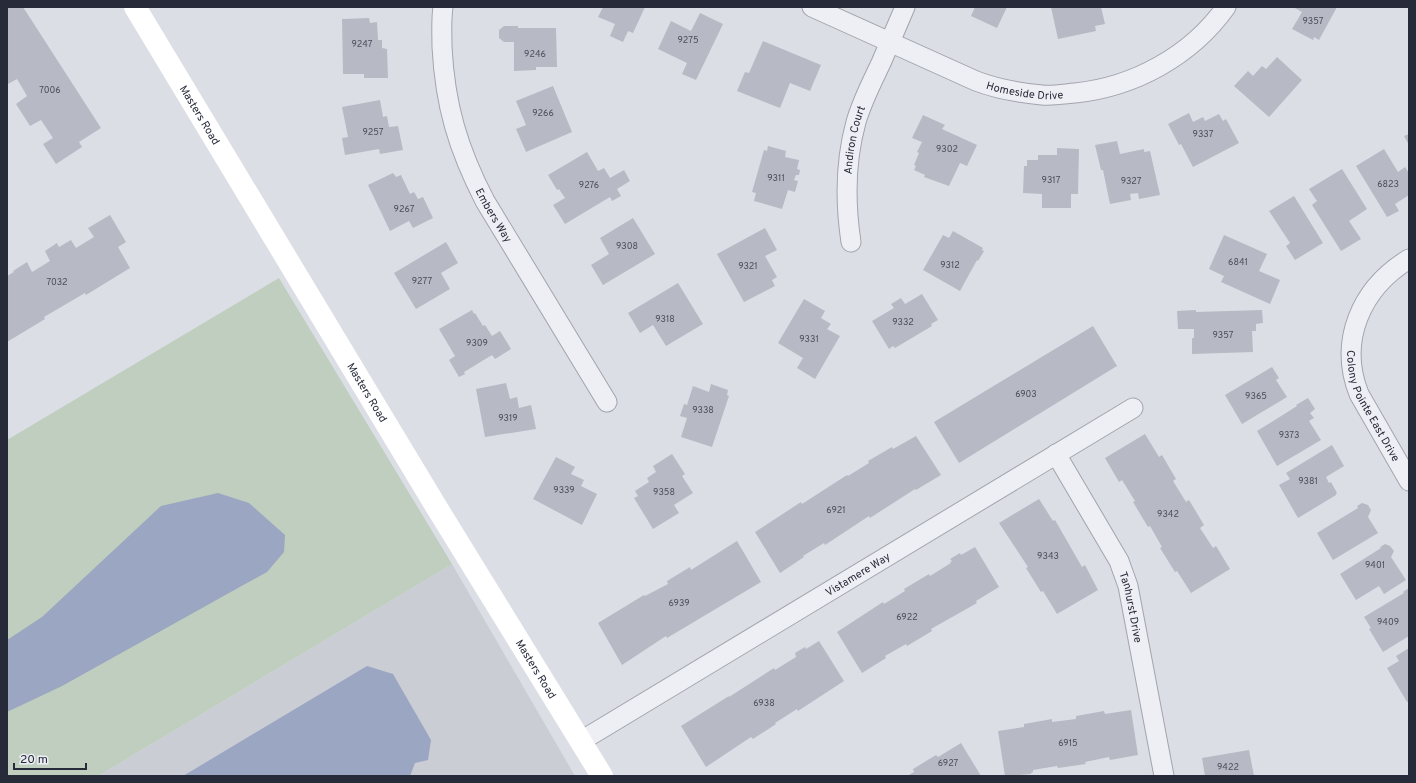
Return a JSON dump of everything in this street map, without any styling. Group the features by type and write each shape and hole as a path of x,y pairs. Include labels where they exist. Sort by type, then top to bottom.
{"street":[{"name":"Masters Road","path":"135,7 434,502 602,776"},
{"name":"Embers Way","path":"443,7 442,59 449,105 457,138 470,170 485,201 607,402"},
{"name":"Homeside Drive","path":"812,7 966,77 987,85 1042,95 1064,95 1108,88 1149,72 1178,55 1203,34 1226,7"},
{"name":"Andiron Court","path":"851,242 846,202 846,178 856,120 905,7"},
{"name":"Colony Pointe East Drive","path":"1409,259 1397,266 1383,279 1363,304 1354,326 1352,336 1351,366 1356,388 1409,482"},
{"name":"Vistamere Way","path":"581,741 1133,408"},
{"name":"Tanhurst Drive","path":"1056,454 1119,561 1128,586 1164,776"}],"shaded area":[{"path":"452,564 575,776 98,776"}],"green space":[{"path":"279,278 452,564 98,776 7,776 7,440"}],"water":[{"path":"218,493 249,503 285,535 284,552 267,572 62,686 7,712 7,640 42,617 161,506"},
{"path":"367,666 393,674 431,740 428,760 415,763 410,776 183,776"}],"building":[{"path":"8,7 23,7 101,128 79,142 82,147 56,164 43,144 53,138 41,120 30,126 16,104 27,96 17,79 8,84 7,82"},
{"path":"603,7 645,7 633,33 628,31 623,42 610,36 615,24 598,17"},
{"path":"975,7 1007,7 997,28 971,16"},
{"path":"1051,7 1101,7 1105,24 1095,26 1096,31 1058,39"},
{"path":"1293,7 1337,7 1319,40 1314,37 1313,40 1292,29 1302,12"},
{"path":"700,13 723,24 696,80 682,74 687,63 658,49 671,21 691,31"},
{"path":"369,18 370,23 377,22 378,40 382,40 382,48 387,49 388,78 364,78 364,74 343,74 342,19"},
{"path":"504,26 518,26 518,28 556,28 557,67 536,67 536,70 514,71 514,42 504,42 499,38 499,30"},
{"path":"763,41 821,65 810,91 790,83 780,108 737,91 745,72 749,73"},
{"path":"1277,57 1302,80 1269,117 1234,86 1248,71 1253,76 1262,66 1266,69"},
{"path":"553,86 572,132 526,152 516,129 526,125 516,101"},
{"path":"380,100 383,117 387,116 389,127 398,126 403,150 380,154 379,149 345,155 342,138 348,137 342,107"},
{"path":"1189,113 1193,122 1203,117 1205,121 1219,114 1223,121 1226,119 1239,143 1193,167 1168,124"},
{"path":"923,115 945,125 942,129 977,145 967,166 960,163 949,186 924,177 925,175 914,170 916,166 914,165 919,153 917,152 922,142 912,138"},
{"path":"1409,134 1409,145 1404,136"},
{"path":"1117,141 1120,154 1144,149 1144,152 1150,151 1160,195 1139,199 1138,193 1130,194 1131,200 1110,204 1103,170 1101,170 1095,145"},
{"path":"768,146 786,151 785,157 799,160 797,169 800,170 799,175 796,175 794,180 798,181 795,192 788,190 782,209 754,201 756,193 752,192 764,150 767,151"},
{"path":"1057,148 1079,149 1078,194 1071,194 1071,208 1042,208 1042,194 1023,193 1024,166 1027,166 1027,160 1038,160 1038,155 1057,155"},
{"path":"1384,149 1398,172 1405,167 1409,173 1409,195 1395,204 1399,211 1387,217 1356,166"},
{"path":"587,152 598,171 604,168 610,178 624,170 630,181 617,189 621,196 612,201 610,197 565,224 553,205 565,198 559,189 557,190 548,175"},
{"path":"1342,169 1367,209 1349,221 1361,239 1341,251 1312,205 1317,201 1309,189"},
{"path":"393,173 396,177 401,175 410,194 414,192 418,199 423,197 433,218 413,228 409,221 390,231 368,185"},
{"path":"1294,196 1323,243 1295,260 1286,246 1290,243 1269,211"},
{"path":"110,215 126,242 118,247 130,268 86,295 85,293 44,317 45,319 7,342 7,276 27,262 32,272 50,261 45,251 57,243 59,247 71,240 76,248 94,237 88,228"},
{"path":"633,218 655,254 603,285 591,265 609,254 600,238"},
{"path":"765,228 777,250 765,256 777,277 772,280 775,286 744,302 717,254"},
{"path":"953,231 983,248 982,250 984,251 978,261 977,260 960,291 923,270 943,235 949,238"},
{"path":"1224,235 1267,254 1259,271 1280,280 1270,304 1221,282 1224,276 1209,269"},
{"path":"446,242 458,263 441,273 450,289 416,309 394,273"},
{"path":"678,283 703,324 666,346 653,325 640,333 628,313"},
{"path":"922,294 938,320 931,324 932,326 895,348 893,346 889,349 872,321 894,308 891,304 901,298 905,304"},
{"path":"804,299 825,311 821,318 831,324 827,329 840,336 815,379 797,368 803,358 778,343"},
{"path":"472,310 492,336 500,331 511,349 495,359 492,355 464,372 465,374 459,377 449,360 455,356 439,329"},
{"path":"1196,310 1196,312 1262,310 1263,323 1256,324 1256,331 1252,331 1253,352 1192,354 1192,338 1194,338 1194,329 1178,329 1177,311"},
{"path":"1093,326 1117,366 959,463 934,422"},
{"path":"1272,367 1279,378 1276,380 1287,397 1242,424 1225,395"},
{"path":"506,383 510,399 517,397 519,408 531,405 536,429 485,437 476,389"},
{"path":"711,384 728,390 727,395 729,396 712,447 681,437 687,418 680,416 684,404 687,405 693,386 709,392"},
{"path":"1308,398 1315,409 1310,413 1314,418 1309,421 1321,440 1277,466 1257,431"},
{"path":"1145,434 1159,457 1162,455 1176,479 1173,481 1186,502 1189,500 1204,525 1200,528 1213,548 1216,546 1230,569 1191,593 1177,571 1175,572 1160,548 1162,547 1150,526 1148,527 1133,502 1135,501 1122,480 1119,482 1105,458"},
{"path":"916,436 941,475 916,490 915,489 870,518 869,516 825,545 824,543 780,573 755,532 801,502 802,504 847,475 848,476 869,463 868,461 892,447 893,449"},
{"path":"1332,445 1344,466 1326,477 1329,483 1331,482 1337,493 1298,518 1279,485 1290,479 1286,473"},
{"path":"672,454 685,474 682,476 693,493 674,505 679,513 653,529 634,498 638,496 635,491 649,482 647,478 656,472 653,466"},
{"path":"556,457 575,467 571,474 584,480 581,486 597,494 582,525 533,499"},
{"path":"1039,499 1053,521 1055,520 1082,567 1085,565 1098,590 1057,614 1043,591 1041,592 1026,568 1028,567 999,523"},
{"path":"1362,503 1368,505 1371,510 1368,517 1378,533 1333,560 1317,533 1358,508 1357,506"},
{"path":"737,541 761,582 667,638 666,636 622,665 598,623 644,595 645,596 668,584 667,581 690,567 691,570"},
{"path":"1385,544 1390,546 1394,551 1391,557 1406,580 1384,594 1379,586 1356,600 1340,574"},
{"path":"975,547 999,587 976,601 977,603 931,629 932,631 907,646 906,644 885,656 886,658 862,673 837,632 883,602 884,604 905,591 904,589 929,574 930,576 951,563 950,562 952,561 950,559"},
{"path":"1409,588 1409,636 1383,652 1369,629 1371,628 1364,617 1404,593 1403,592"},
{"path":"819,641 844,681 798,711 797,709 775,723 776,724 753,739 751,737 706,767 681,726 774,668 775,670 796,657 795,653 805,647 806,649"},
{"path":"1409,648 1409,701 1407,702 1387,668 1399,661 1396,656"},
{"path":"1131,710 1138,755 1110,760 1109,757 1085,762 1086,764 1058,768 1057,766 1033,770 1031,774 1005,776 998,731 1024,727 1024,724 1052,719 1052,722 1076,719 1076,716 1104,711 1105,714"},
{"path":"961,743 981,776 907,776 914,772 913,769 936,755 938,757"},
{"path":"1249,750 1254,776 1205,776 1202,758"}]}
